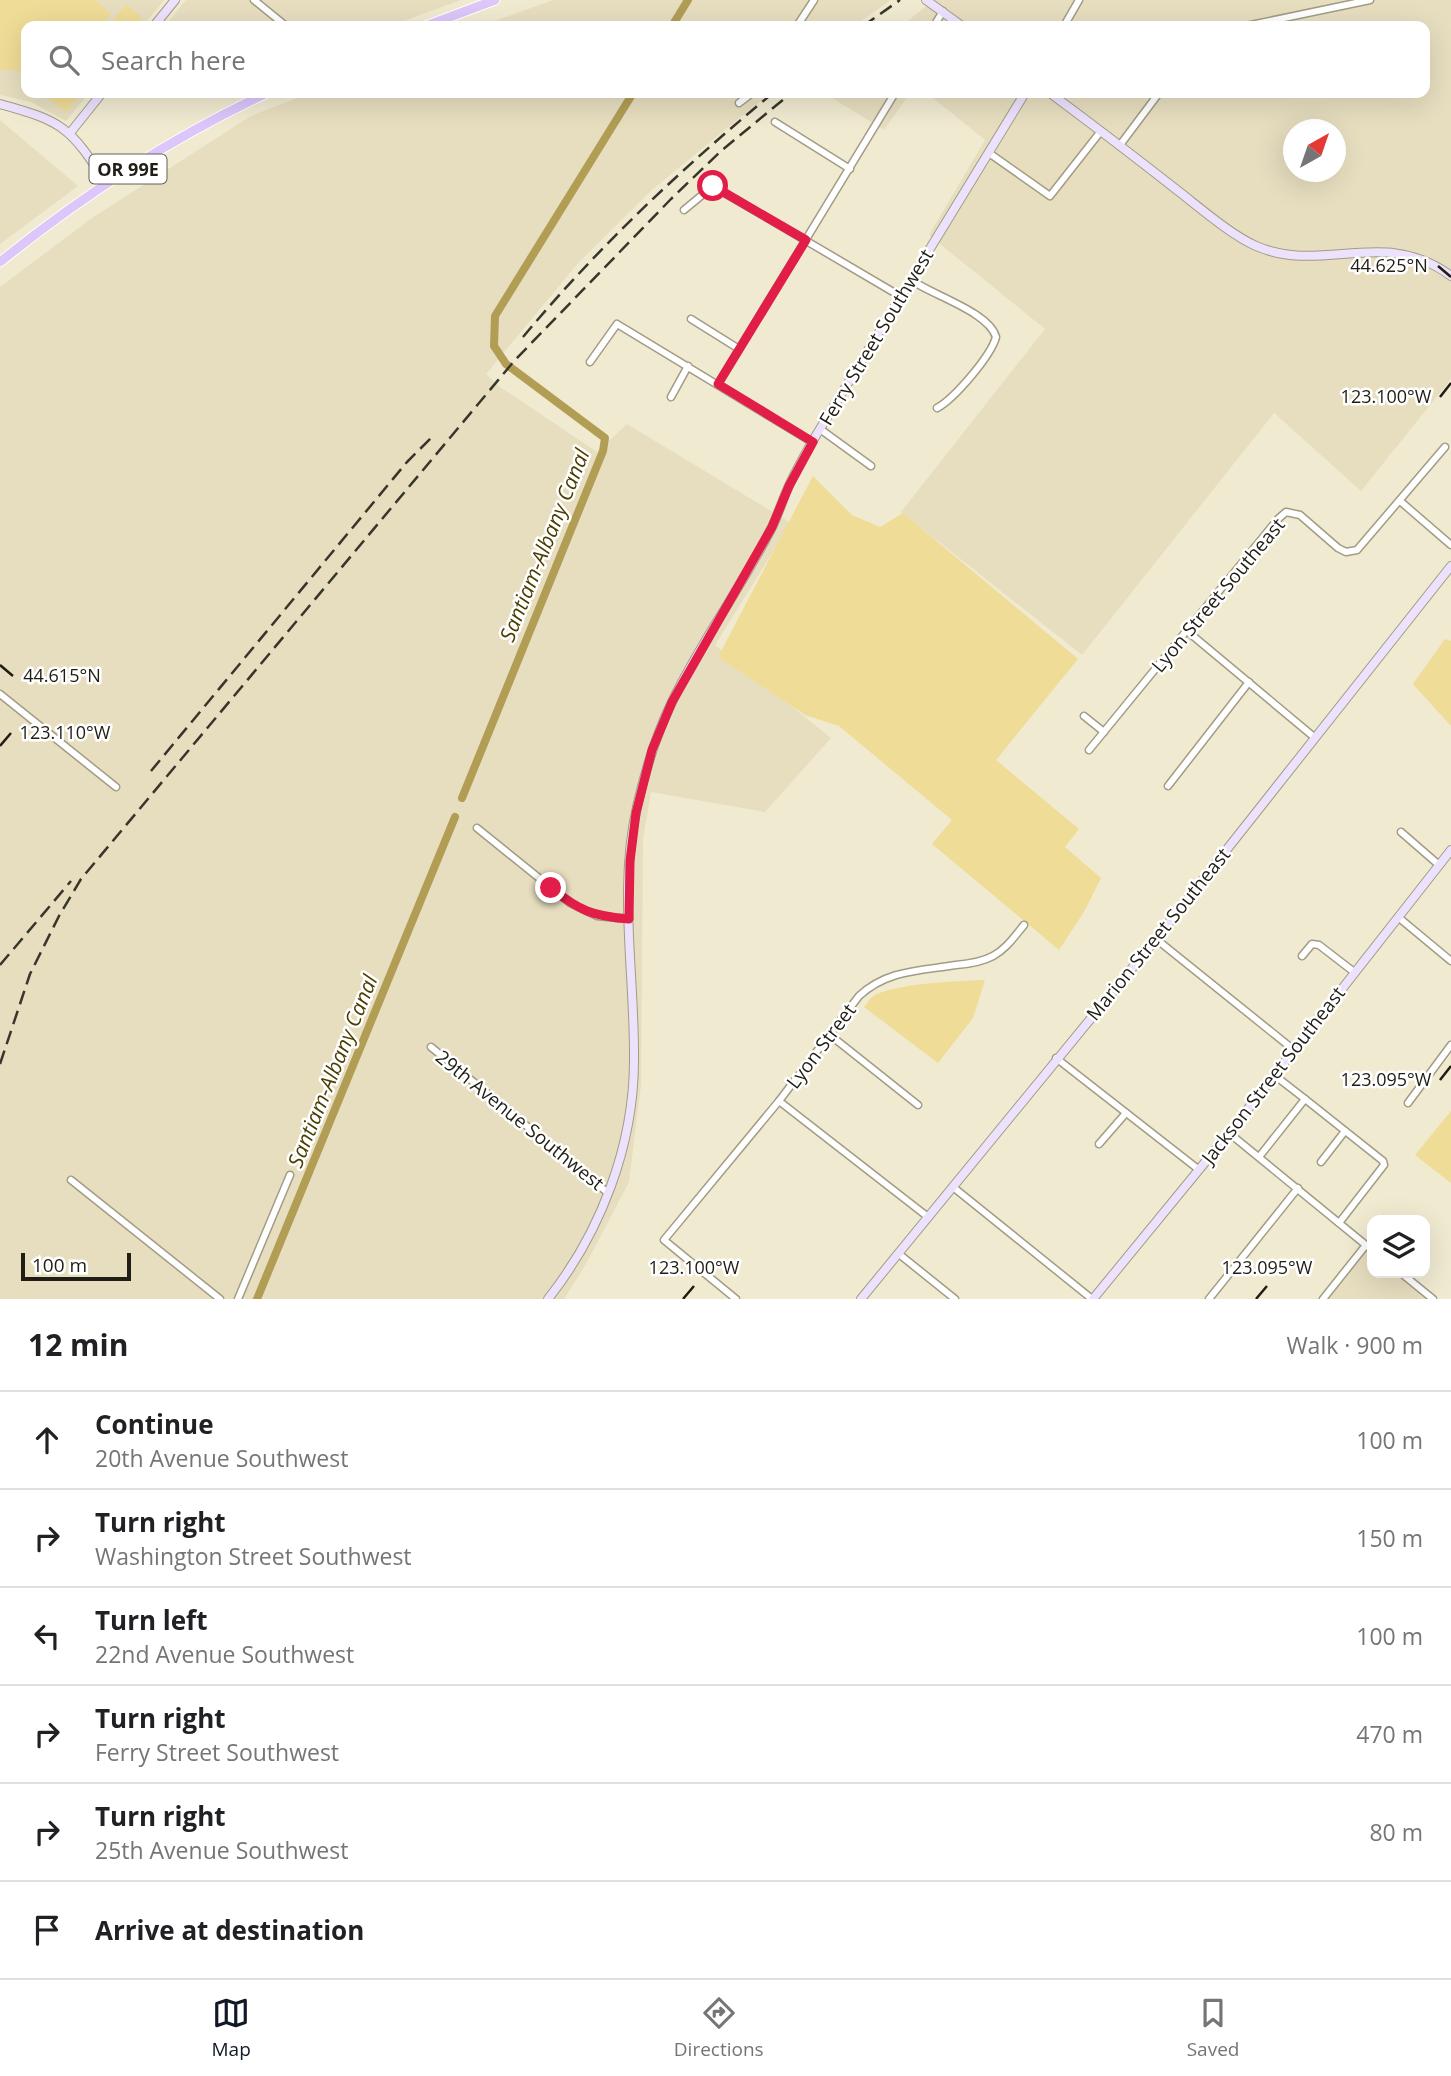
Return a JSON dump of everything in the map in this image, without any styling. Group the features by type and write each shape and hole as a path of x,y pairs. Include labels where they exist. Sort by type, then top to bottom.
{"main road":[{"path":"439,21 495,0"},
{"name":"OR 99E","path":"0,262 55,218 106,183 161,148 257,98"}],"street":[{"path":"158,21 175,0"},
{"path":"254,0 280,21"},
{"path":"800,21 814,0"},
{"path":"926,0 956,21"},
{"path":"1067,21 1080,0"},
{"path":"1270,21 1370,0"},
{"path":"937,21 943,11"},
{"path":"69,133 98,98"},
{"path":"739,103 746,98"},
{"path":"718,384 892,98"},
{"name":"Ferry Street Southwest","path":"548,1299 565,1278 592,1231 608,1193 627,1132 635,1061 629,919 630,861 636,813 652,750 672,702 772,527 789,486 820,429 1021,98"},
{"path":"1057,98 1253,245 1281,255 1317,256 1378,250 1407,254 1427,261 1449,275"},
{"path":"1120,145 1155,98"},
{"path":"0,104 42,116 69,133 85,150 106,183"},
{"path":"775,122 850,169"},
{"path":"989,153 1050,197 1101,131"},
{"path":"684,210 713,186 900,296"},
{"path":"911,280 925,291 969,310 992,328 996,337 991,350 953,397 937,408"},
{"path":"691,319 739,349"},
{"path":"590,362 617,324 813,442"},
{"path":"671,397 688,366"},
{"path":"820,429 872,466"},
{"name":"Lyon Street Southeast","path":"1089,750 1286,512 1300,515 1338,548 1346,552 1357,550 1445,447"},
{"path":"1400,501 1451,545"},
{"name":"Marion Street Southeast","path":"861,1299 1156,939 1451,566"},
{"path":"1187,631 1314,737"},
{"path":"1168,786 1249,682"},
{"path":"0,694 116,787"},
{"path":"1084,716 1104,732"},
{"path":"477,828 570,903 597,916 629,919"},
{"path":"1401,832 1439,865"},
{"name":"Jackson Street Southeast","path":"1092,1299 1229,1133 1451,850"},
{"path":"1398,917 1451,961"},
{"name":"Lyon Street","path":"736,1299 664,1240 779,1101 859,996 873,983 897,974 990,958 1003,950 1024,925"},
{"path":"1156,939 1294,1050"},
{"path":"1302,956 1312,944 1319,945 1354,972"},
{"path":"830,1035 918,1105"},
{"path":"1408,1103 1451,1045"},
{"name":"29th Avenue Southwest","path":"431,1047 608,1193"},
{"path":"1056,1058 1198,1170"},
{"path":"1274,1074 1383,1161 1384,1165 1339,1223"},
{"path":"1259,1157 1305,1099"},
{"path":"779,1101 928,1217"},
{"path":"1099,1144 1126,1113"},
{"path":"1321,1162 1345,1131"},
{"path":"1229,1133 1367,1245"},
{"path":"238,1299 290,1175"},
{"path":"71,1180 220,1299"},
{"path":"953,1187 1092,1299"},
{"path":"1209,1299 1298,1188"},
{"path":"1323,1299 1367,1249"},
{"path":"899,1254 955,1299"},
{"path":"1407,1278 1433,1299"}],"shaded area":[{"path":"0,0 164,0 147,21 21,21 21,98 85,98 66,121 31,102 0,95"},
{"path":"0,0 95,0 111,14 106,21 21,21 21,71 0,69"},
{"path":"186,0 461,0 404,21 169,21"},
{"path":"553,0 891,0 861,21 495,21"},
{"path":"934,0 1451,0 1451,379 1361,491 1274,413 1082,655 901,512 1045,329 929,235 985,140 933,98 1430,98 1430,21 907,21"},
{"path":"126,5 142,17 139,21 112,21"},
{"path":"48,98 77,98 66,112"},
{"path":"297,98 764,98 653,189 579,262 486,374 500,387 597,452 627,424 791,523 715,645 831,738 765,812 651,792 643,840 641,1085 629,1182 586,1264 564,1299 0,1299 0,287 92,218 251,116"},
{"path":"832,98 906,98 884,130"},
{"path":"0,120 78,186 0,244"},
{"path":"813,476 852,515 880,527 903,513 1078,659 996,760 1079,829 1065,847 1101,878 1084,912 1059,950 932,844 952,820 839,726 805,715 718,657"},
{"path":"1445,639 1451,641 1451,726 1413,684"},
{"path":"985,980 973,1018 938,1063 864,1007 871,998 893,989"},
{"path":"1451,1111 1451,1183 1415,1155"},
{"path":"1366,1245 1367,1278 1407,1278 1433,1299 1322,1299"}],"waterway":[{"name":"Santiam-Albany Canal","path":"675,21 688,0"},
{"name":"Santiam-Albany Canal","path":"462,798 603,451 605,438 506,364 494,346 495,316 630,98"},
{"name":"Santiam-Albany Canal","path":"257,1299 455,817"}],"railway":[{"path":"870,21 900,0"},
{"path":"523,337 581,271 642,209 767,98"},
{"path":"0,1064 30,974 81,879 515,360 671,199 721,151 785,98"},
{"path":"151,771 407,462 431,438"},
{"path":"0,965 71,881"}],"route":[{"path":"551,888 570,903 597,916 629,919 630,861 636,808 652,750 672,702 772,527 789,486 813,442 718,384 806,240 713,186"}]}
